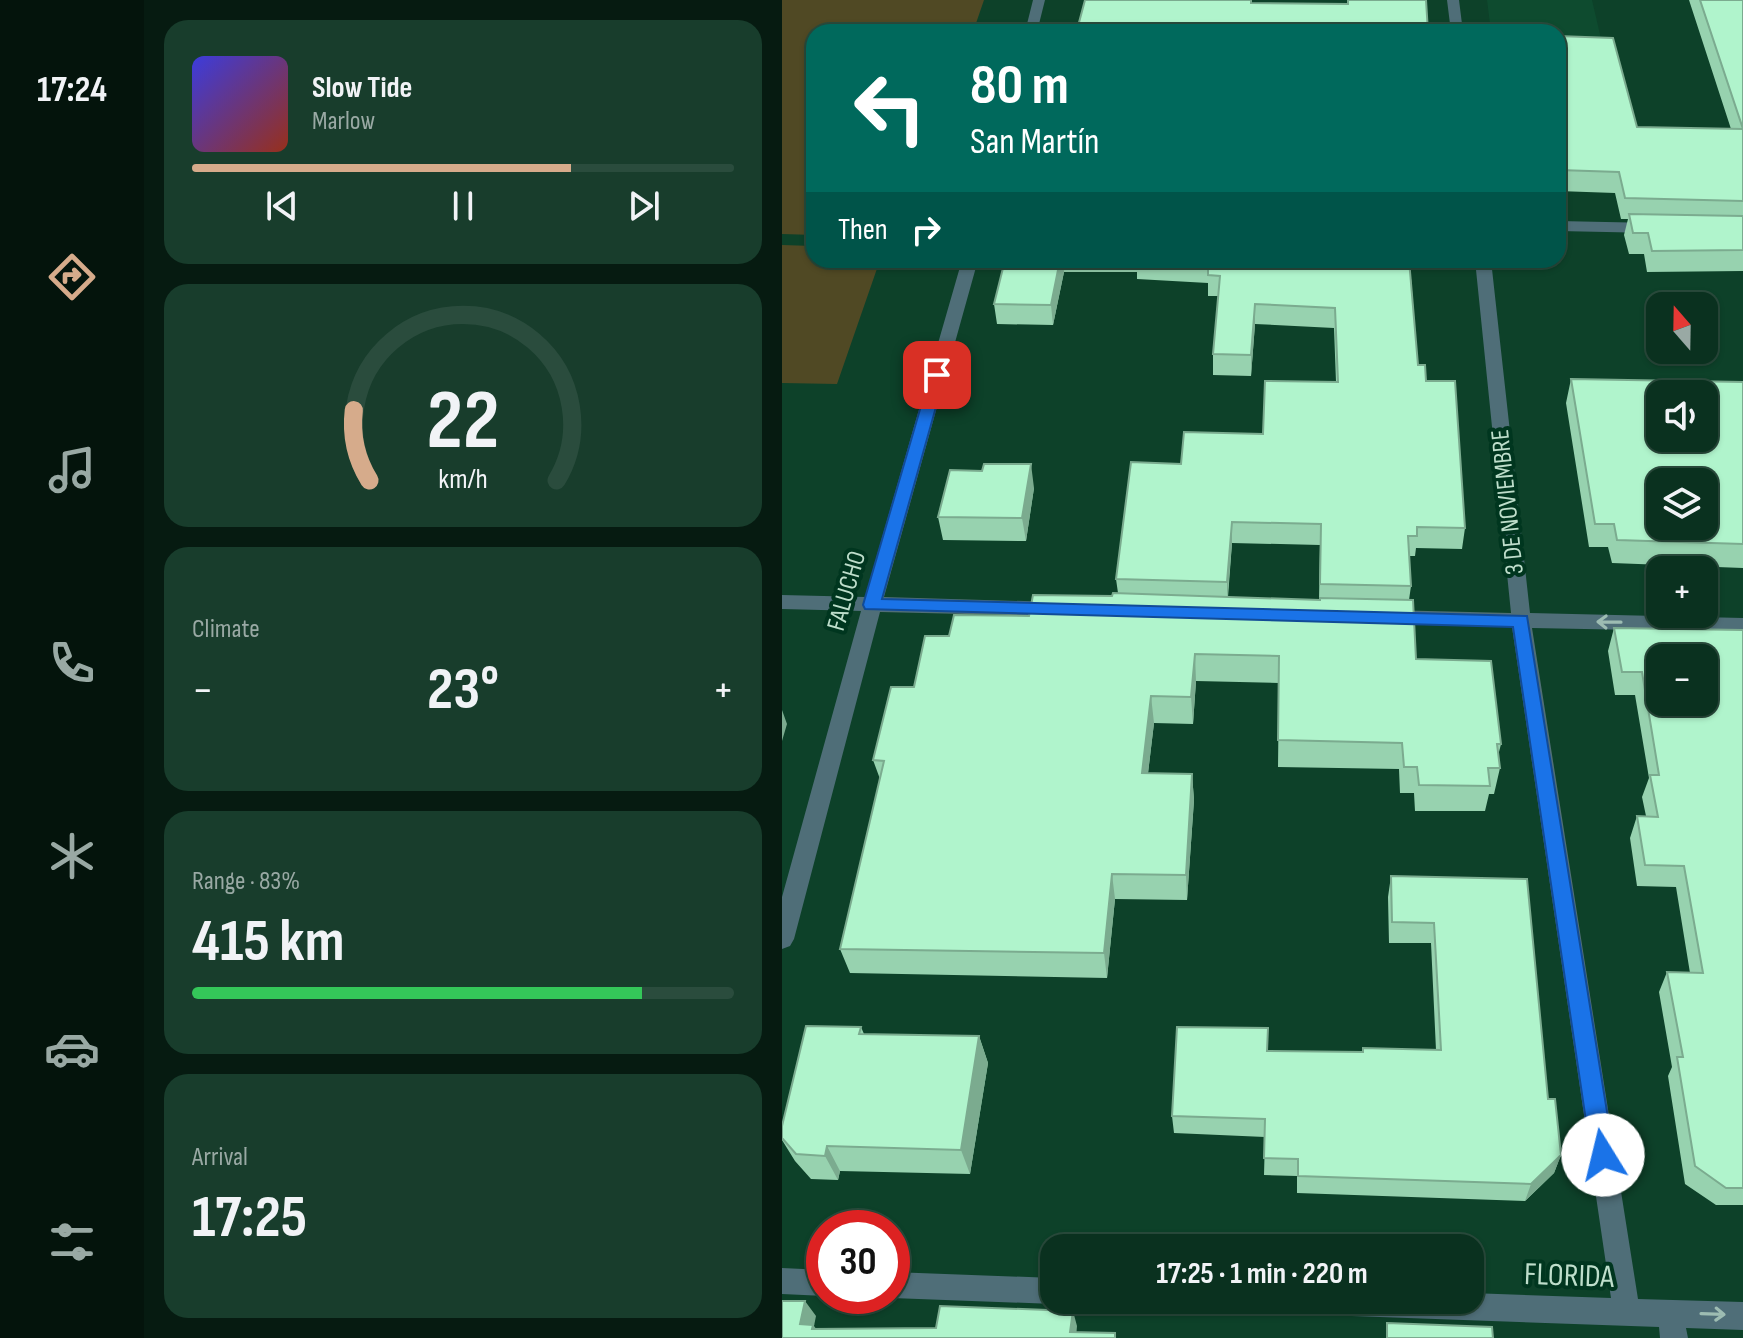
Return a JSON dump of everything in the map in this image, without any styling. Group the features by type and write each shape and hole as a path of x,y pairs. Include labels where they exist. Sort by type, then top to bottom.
{"street":[{"path":"1033,24 1039,0"},
{"path":"1453,0 1456,24"},
{"path":"1566,226 1666,228"},
{"name":"FALUCHO","path":"782,939 968,268"},
{"name":"3 DE NOVIEMBRE","path":"1484,268 1521,620 1627,1312"},
{"path":"782,602 1077,610"},
{"path":"1362,617 1743,625"},
{"path":"782,1281 806,1282"},
{"path":"910,1286 1040,1290"},
{"name":"FLORIDA","path":"1484,1307 1627,1312 1673,1325 1743,1316"}],"shaded area":[{"path":"782,0 984,0 976,24 806,24 806,235 782,234"},
{"path":"1487,0 1592,0 1619,116 1566,116 1566,24 1490,24"},
{"path":"782,245 806,246 806,268 877,268 837,384 782,383"}],"building":[{"path":"1085,0 1251,0 1251,3 1348,4 1348,0 1426,0 1428,24 1079,24"},
{"path":"1700,0 1743,0 1743,129"},
{"path":"1566,36 1613,38 1637,127 1743,129 1743,201 1625,198 1619,172 1566,170"},
{"path":"1629,214 1743,216 1743,250 1652,251 1648,233 1633,233"},
{"path":"1003,268 1058,268 1051,305 994,304"},
{"path":"1208,268 1410,268 1418,365 1425,365 1426,381 1455,381 1465,528 1417,527 1417,536 1408,536 1411,586 1320,584 1321,524 1232,522 1227,582 1116,579 1131,462 1181,464 1184,432 1263,434 1265,381 1338,382 1335,308 1255,304 1251,355 1213,354 1220,276 1208,275"},
{"path":"1571,379 1646,380 1646,452 1718,452 1718,382 1743,382 1743,544 1617,540 1614,524 1595,524"},
{"path":"984,464 1031,464 1022,518 938,517 950,470 982,471"},
{"path":"1113,593 1413,600 1416,659 1491,661 1501,744 1497,744 1500,768 1488,768 1490,786 1419,785 1417,767 1404,767 1402,743 1278,740 1279,656 1195,654 1191,697 1151,696 1142,773 1192,774 1186,875 1112,874 1104,953 840,949 884,761 873,760 891,687 914,687 925,636 949,636 954,615 1029,616 1033,595 1112,596"},
{"path":"1614,628 1743,630 1743,1188 1726,1188 1695,1166 1677,1057 1683,1057 1667,972 1703,973 1684,866 1645,865 1637,816 1658,817 1650,775 1659,775 1649,716 1718,716 1718,644 1646,644 1646,696 1642,672 1622,672"},
{"path":"1391,876 1527,879 1548,1099 1555,1099 1561,1155 1531,1184 1298,1176 1298,1159 1264,1158 1265,1119 1172,1116 1177,1027 1268,1028 1267,1051 1363,1052 1363,1048 1441,1050 1434,923 1392,922"},
{"path":"806,1026 861,1027 859,1034 979,1036 961,1150 827,1146 825,1156 796,1154 782,1138 782,1126"},
{"path":"782,1301 805,1301 800,1324 813,1325 812,1329 936,1328 940,1306 1073,1314 1070,1332 1115,1333 1115,1338 782,1338"},
{"path":"1387,1323 1492,1327 1493,1338 1387,1338"}],"route":[{"path":"937,375 872,605 1521,620 1603,1155"}]}
